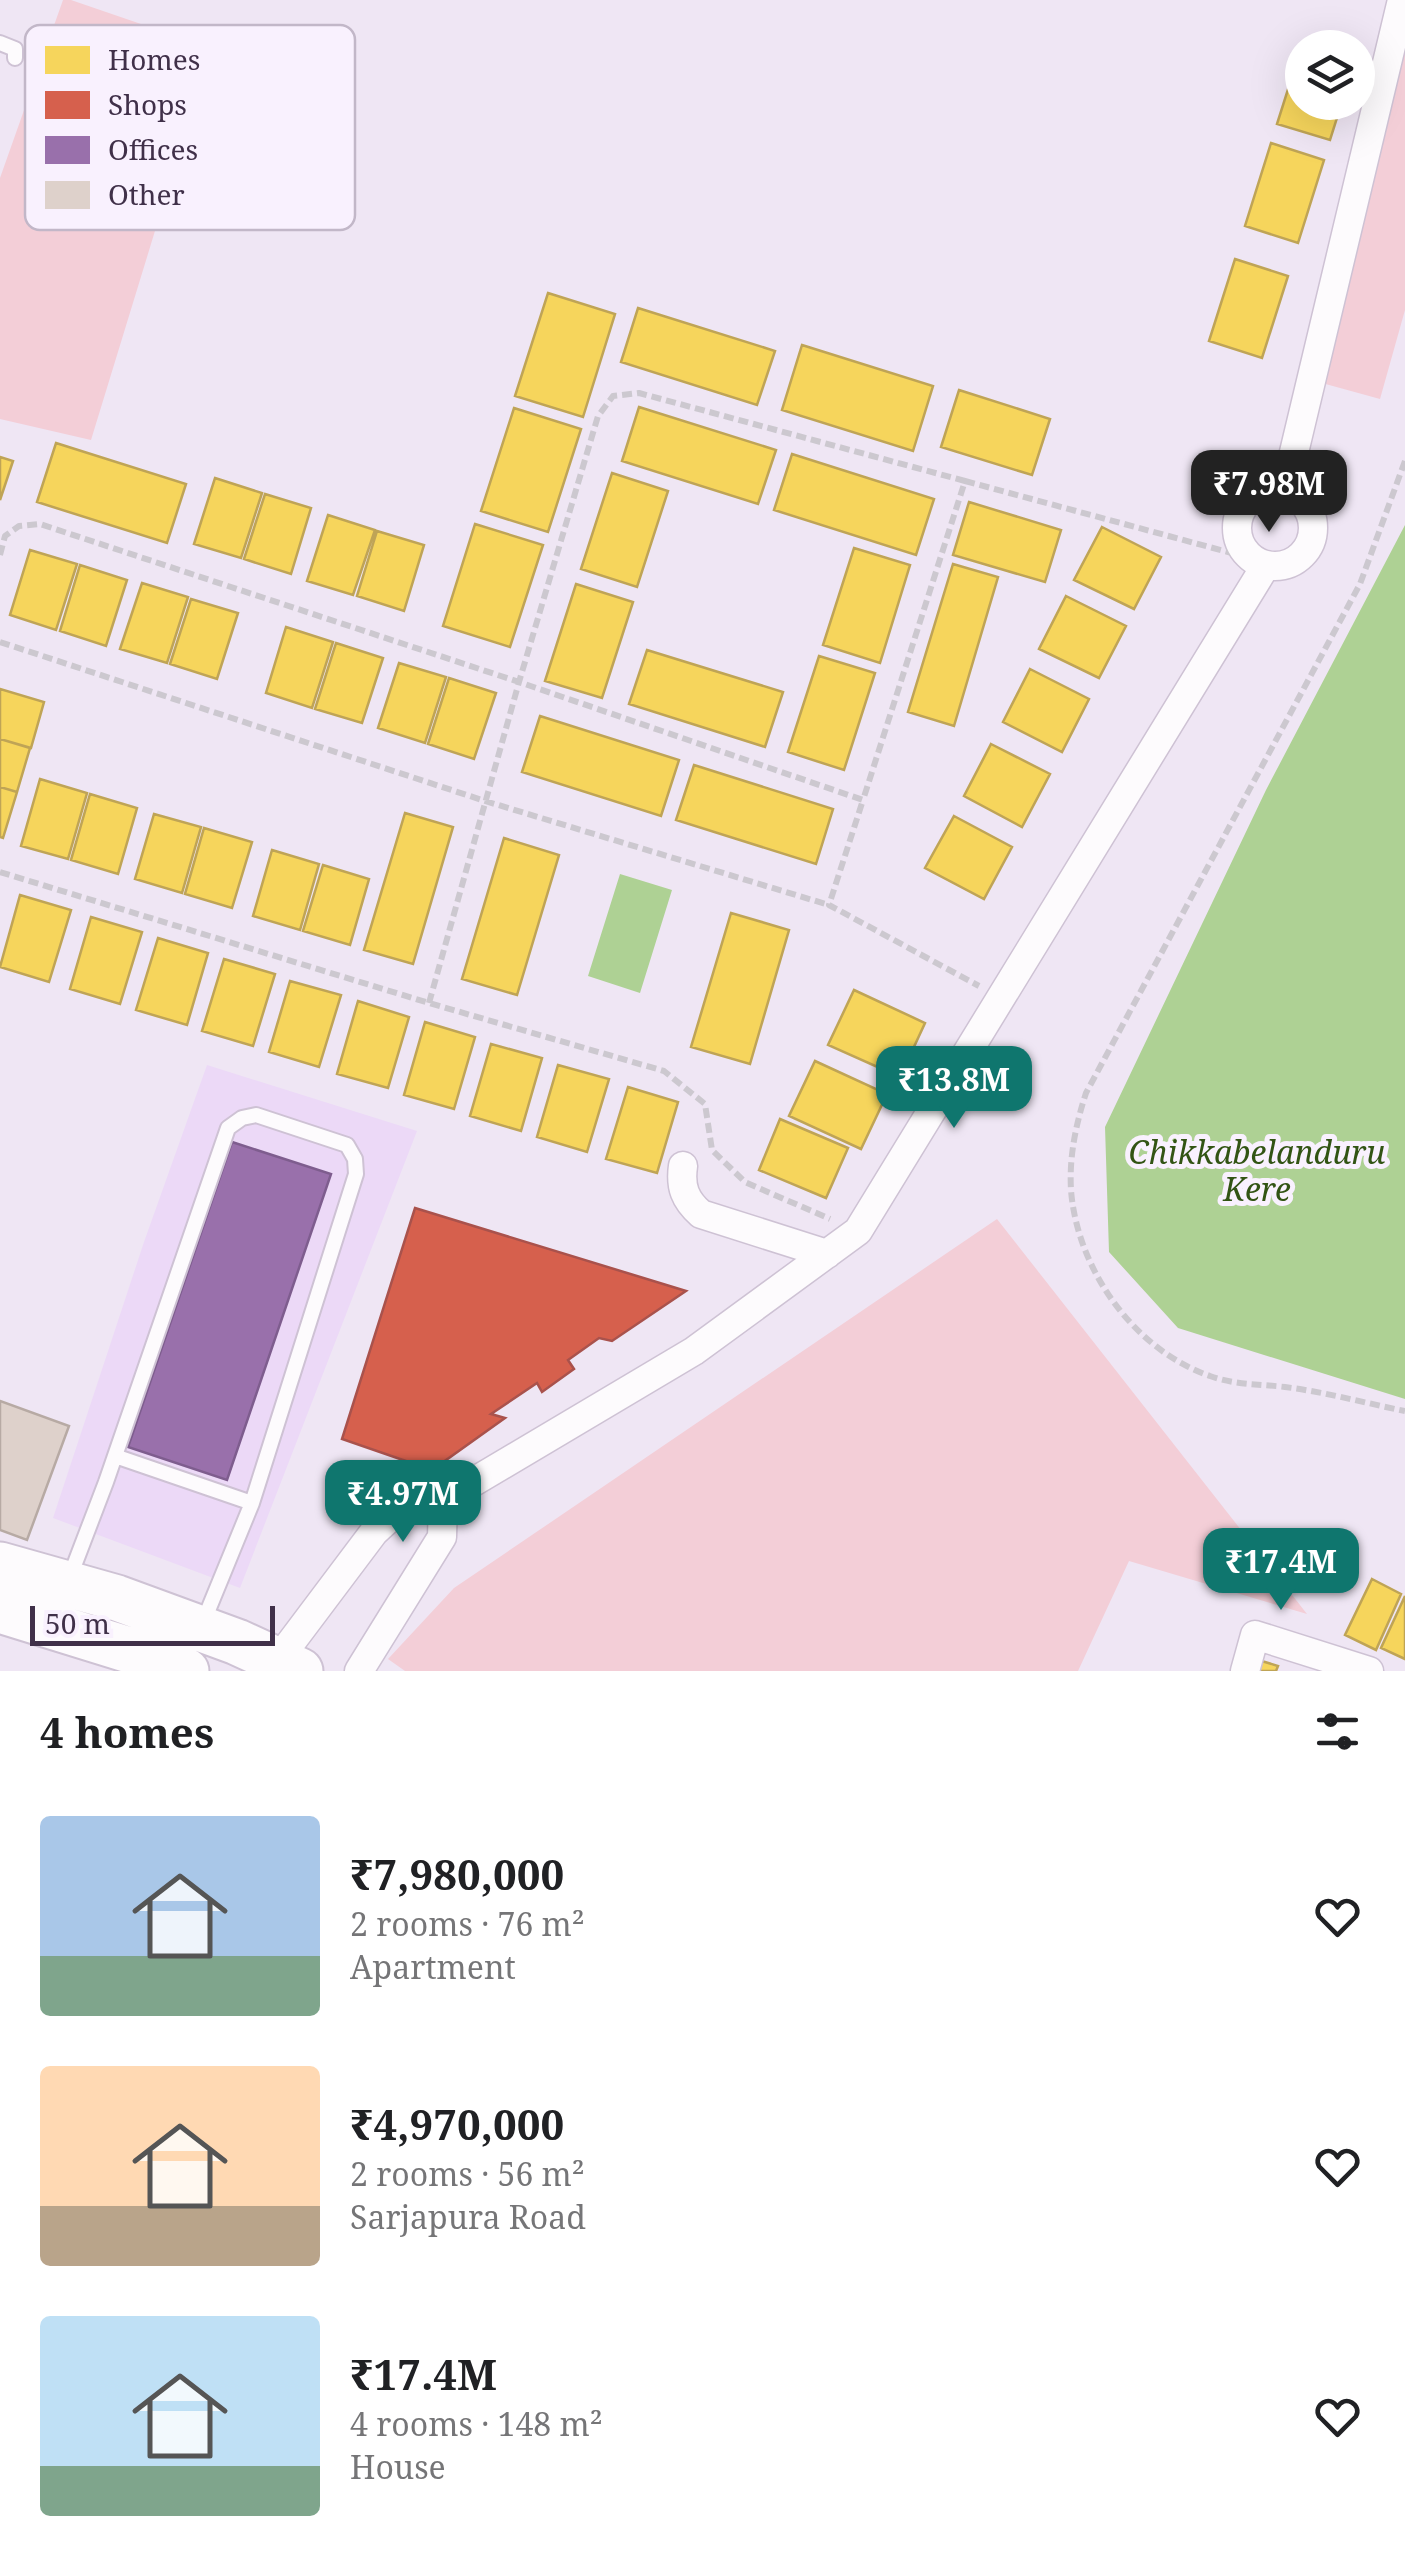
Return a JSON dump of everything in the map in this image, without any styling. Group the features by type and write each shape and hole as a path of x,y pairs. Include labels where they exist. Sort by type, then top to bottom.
{"main road":[{"path":"0,1565 117,1598 288,1666"},
{"path":"0,1610 186,1671"}],"street":[{"path":"1285,490 1402,0"},
{"path":"1285,490 1300,499 1310,512 1314,529 1309,546 1283,566 1258,562 1236,536 1240,510 1259,492 1285,490"},
{"path":"288,1666 374,1532 399,1509 443,1500 694,1352 858,1232 1002,998 1258,562"},
{"path":"682,1166 682,1190 701,1214 828,1254"},
{"path":"359,1671 442,1536 443,1500"},
{"path":"1245,1671 1256,1635 1369,1671"}],"lane":[{"path":"0,43 15,49 15,58"},
{"path":"66,1584 116,1456 228,1128 242,1118 256,1115 346,1144 355,1159 356,1174 252,1503 201,1629"},
{"path":"116,1456 252,1503"}],"path":[{"path":"429,1003 518,682 598,416 613,396 639,394 1258,562"},
{"path":"1405,462 1360,584 1086,1092 1071,1157 1076,1218 1095,1271 1125,1316 1162,1352 1208,1376 1232,1383 1284,1387 1405,1410"},
{"path":"829,905 965,481"},
{"path":"0,555 5,536 19,526 40,524 863,800"},
{"path":"0,642 485,801 829,905 1002,998"},
{"path":"0,872 664,1071 706,1104 712,1150 746,1182 858,1232"}],"shaded area":[{"path":"63,0 71,0 144,25 54,25"},
{"path":"1405,45 1405,310 1380,399 1311,380"},
{"path":"25,107 25,230 155,230 91,440 0,419 0,178"},
{"path":"207,1065 417,1131 240,1588 53,1518"},
{"path":"997,1219 1307,1614 1129,1561 1078,1671 405,1671 388,1659 454,1588"}],"water":[{"name":"Chikkabelanduru Kere","path":"1405,525 1405,1399 1178,1328 1109,1252 1105,1127 1266,790"},
{"path":"620,874 672,890 640,993 588,976"}],"building: Homes":[{"path":"1285,99 1285,120 1336,120 1330,140 1277,124"},
{"path":"1271,143 1324,160 1298,243 1245,226"},
{"path":"1235,259 1288,276 1262,358 1209,341"},
{"path":"548,293 615,314 583,417 515,396"},
{"path":"638,308 775,351 757,405 621,362"},
{"path":"802,345 933,386 913,451 782,410"},
{"path":"959,390 1050,419 1032,475 941,447"},
{"path":"639,407 776,450 758,504 622,461"},
{"path":"514,408 581,429 548,532 481,511"},
{"path":"56,443 186,484 167,543 37,502"},
{"path":"792,454 934,499 916,555 774,510"},
{"path":"0,457 13,461 0,500"},
{"path":"612,473 668,491 637,587 581,569"},
{"path":"215,478 262,493 241,558 194,544"},
{"path":"265,494 311,508 291,574 244,559"},
{"path":"969,502 1061,530 1045,582 953,555"},
{"path":"328,515 375,530 353,595 307,581"},
{"path":"475,524 543,545 510,647 443,626"},
{"path":"1102,527 1161,557 1134,609 1074,580"},
{"path":"377,531 424,545 404,611 357,596"},
{"path":"854,548 910,565 880,663 823,645"},
{"path":"30,550 77,564 56,630 10,615"},
{"path":"953,564 998,577 954,726 908,712"},
{"path":"80,565 127,580 106,646 60,631"},
{"path":"142,583 188,597 167,663 120,649"},
{"path":"576,584 633,602 602,698 545,681"},
{"path":"1066,596 1126,626 1099,678 1039,649"},
{"path":"191,599 238,613 217,679 170,664"},
{"path":"286,627 333,642 312,708 266,693"},
{"path":"336,643 383,658 362,723 315,709"},
{"path":"647,650 783,692 765,747 629,704"},
{"path":"819,656 875,673 844,770 788,752"},
{"path":"399,663 446,677 425,743 378,728"},
{"path":"1030,669 1089,699 1062,752 1003,722"},
{"path":"449,678 496,693 474,759 428,744"},
{"path":"0,689 44,702 31,748 0,739"},
{"path":"540,716 679,760 661,816 522,772"},
{"path":"0,739 30,748 17,792 0,787"},
{"path":"991,744 1050,774 1022,827 964,796"},
{"path":"694,765 833,809 816,864 676,820"},
{"path":"40,779 87,793 68,859 21,846"},
{"path":"0,787 17,792 3,838 0,837"},
{"path":"90,794 137,808 118,874 71,860"},
{"path":"405,813 453,827 413,964 364,950"},
{"path":"154,814 201,827 182,893 135,879"},
{"path":"954,816 1012,847 984,899 925,868"},
{"path":"204,828 252,842 232,908 185,894"},
{"path":"504,838 559,855 517,995 462,979"},
{"path":"272,850 319,864 300,930 253,916"},
{"path":"323,865 369,879 350,945 303,931"},
{"path":"20,895 71,910 49,982 0,967"},
{"path":"731,913 789,930 750,1064 691,1047"},
{"path":"91,917 142,932 120,1004 70,989"},
{"path":"158,938 208,953 187,1025 136,1010"},
{"path":"224,959 275,974 253,1046 202,1031"},
{"path":"290,981 341,995 319,1067 269,1052"},
{"path":"854,990 925,1023 900,1077 828,1045"},
{"path":"358,1001 409,1017 388,1088 337,1074"},
{"path":"425,1022 475,1037 454,1109 404,1095"},
{"path":"491,1044 542,1058 521,1131 470,1116"},
{"path":"815,1061 887,1094 861,1149 789,1116"},
{"path":"558,1065 609,1079 587,1152 537,1137"},
{"path":"628,1087 678,1102 657,1173 606,1159"},
{"path":"780,1119 848,1148 826,1198 759,1170"},
{"path":"1372,1579 1401,1594 1376,1650 1345,1635"},
{"path":"1405,1596 1405,1659 1381,1648"},
{"path":"1255,1659 1278,1666 1276,1671 1251,1671"}],"building: Shops":[{"path":"415,1208 686,1291 612,1341 599,1338 568,1360 574,1369 542,1392 537,1383 491,1414 505,1418 432,1470 342,1439"}],"building: Offices":[{"path":"232,1142 331,1174 227,1480 128,1447"}],"building: Other":[{"path":"0,1401 69,1426 27,1540 0,1530"}]}
